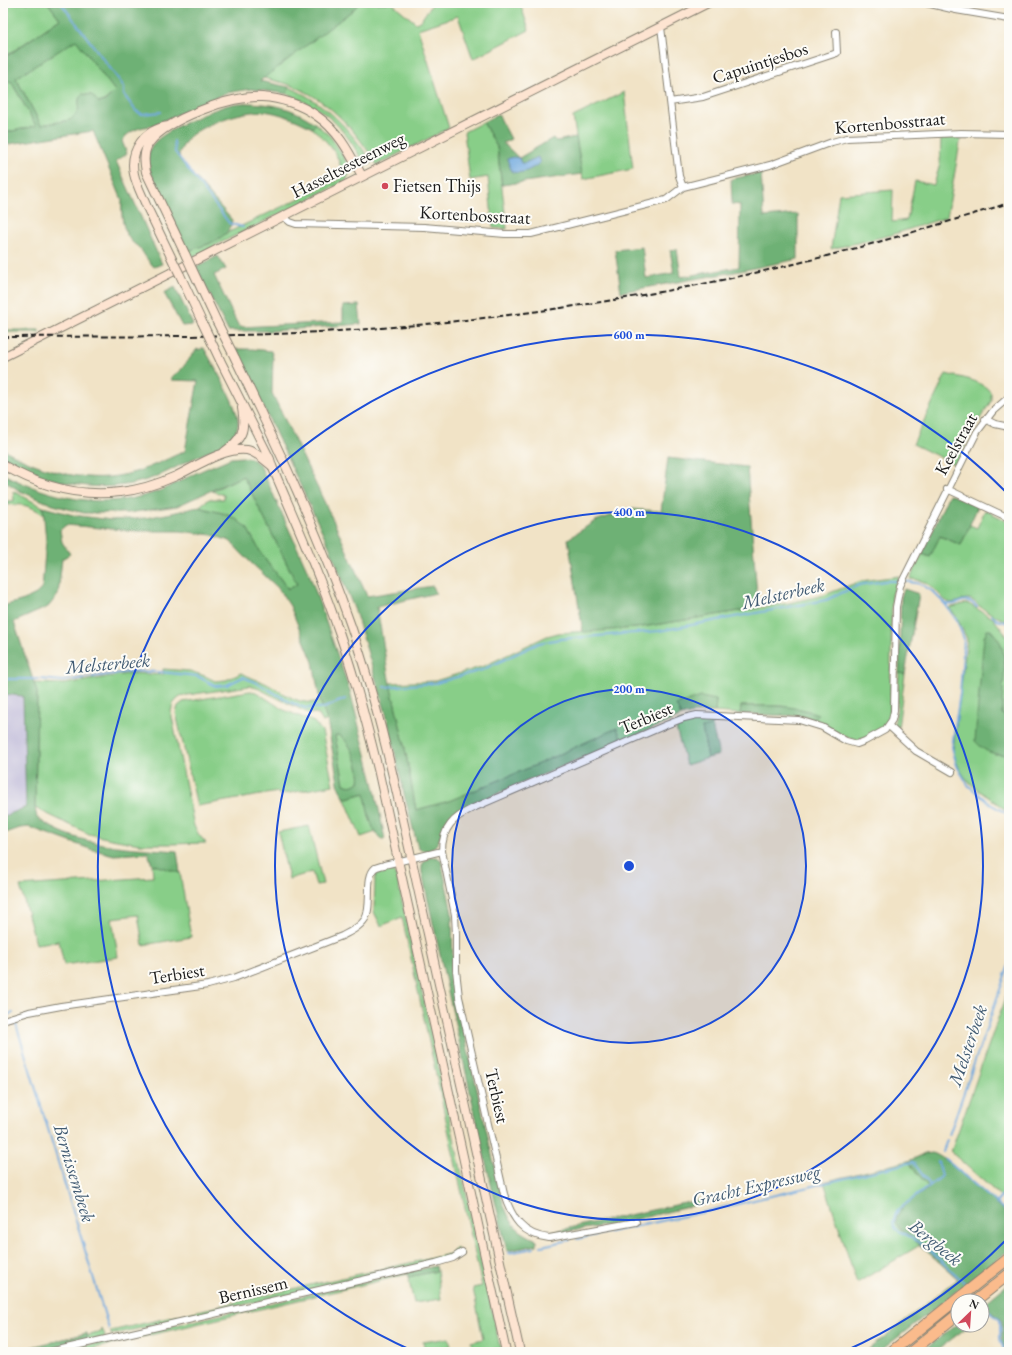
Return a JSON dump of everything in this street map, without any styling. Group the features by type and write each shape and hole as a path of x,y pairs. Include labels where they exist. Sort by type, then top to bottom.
{"highway":[{"path":"891,1352 1009,1258"},
{"path":"985,1293 1009,1274"},
{"path":"910,1352 950,1320"}],"main road":[{"name":"Hasseltsesteenweg","path":"3,357 708,3"},
{"path":"362,176 342,140 317,116 280,100 263,97 244,97 224,102 206,108 170,126 148,144 144,162 146,172 160,203 278,448 318,539 348,620 371,691 387,750 520,1352"},
{"path":"170,126 159,127 142,139 136,151 134,173 149,212 220,360 270,459 315,565 334,616 355,682 378,769 506,1352"},
{"path":"3,465 25,477 55,488 90,493 121,492 150,486 176,476 222,454 237,442 241,436 244,423 242,404"},
{"path":"222,454 248,450 260,456 272,466"}],"street":[{"path":"926,3 1009,19"},
{"path":"661,27 679,176 683,187"},
{"name":"Capuintjesbos","path":"670,102 704,97 837,53 836,32"},
{"name":"Kortenbosstraat","path":"283,216 290,222 296,224 424,227 505,234 531,234 666,200 683,187 770,165 847,138 947,133 1009,134"},
{"name":"Keelstraat","path":"889,726 894,711 896,607 900,586 977,432 993,410 1009,397"},
{"path":"985,419 995,424 1009,427"},
{"name":"Keelstraat","path":"947,490 1009,518"},
{"name":"Terbiest","path":"636,1222 549,1238 536,1235 519,1225 510,1211 504,1194 459,997 456,970 456,934 454,915 442,850 443,840 447,828 460,814 684,718 697,715 799,720 822,727 846,741 857,744 865,742 889,726"},
{"path":"889,726 916,751 952,772"},
{"name":"Terbiest","path":"3,1020 29,1012 60,1006 208,985 234,978 352,931 365,919 370,903 370,877 376,868 442,850"},
{"name":"Bernissem","path":"49,1352 436,1263 453,1258 462,1252"}],"shaded area":[{"path":"3,694 23,696 26,807 3,817"}],"green space":[{"path":"3,3 48,3 60,19 6,56 3,50"},
{"path":"48,3 359,3 353,10 260,81 289,87 287,94 251,89 226,93 151,126 135,130 122,141 127,154 116,161 162,264 154,267 140,249 128,237 122,216 122,200 93,131 3,145 3,133 36,126 11,81 3,86 3,50 7,56 60,19","holes":["76,40 115,91 105,101 99,103 92,95 82,94 79,99 78,112 70,120 41,125 16,78"]},
{"path":"359,3 392,3 416,23 421,20 433,3 520,3 529,30 473,59 458,16 418,29 449,128 377,165 369,152 349,127 326,105 299,89 284,83 263,78 353,10"},
{"path":"76,39 115,91 102,102 79,99 79,112 70,120 41,125 16,78"},
{"path":"11,81 36,126 3,133 3,86"},
{"path":"289,87 315,101 336,118 354,137 371,161 371,164 365,164 353,145 332,120 316,108 287,94"},
{"path":"624,92 633,169 583,179 573,117"},
{"path":"248,103 267,104 284,108 300,114 316,124 312,128 292,118 276,113 261,111 250,112 216,122 189,137 179,153 180,160 232,220 227,232 221,237 208,244 188,251 150,171 148,160 151,147 167,133 190,120 225,106"},
{"path":"498,114 511,139 503,143 519,158 553,138 556,141 576,137 582,174 502,185 497,147 483,122"},
{"path":"483,122 497,147 507,229 493,228 488,177 470,180 464,132"},
{"path":"316,124 330,136 348,165 350,172 346,181 192,257 188,251 209,244 227,233 342,178 340,163 337,156 329,144 312,128"},
{"path":"961,137 947,217 891,235 831,249 839,194 893,190 892,222 907,220 915,181 934,185 940,163 941,138"},
{"path":"761,173 764,217 798,214 798,259 621,292 615,250 642,247 646,278 674,273 670,250 677,249 681,277 739,267 740,205 732,204 731,179"},
{"path":"218,256 226,269 214,275 240,327 343,322 343,306 359,305 361,324 272,331 228,331 196,267"},
{"path":"175,287 193,325 182,326 164,293"},
{"path":"3,330 39,330 39,332 3,332"},
{"path":"204,348 225,386 238,418 236,431 233,436 223,445 158,476 118,486 98,487 59,481 21,467 3,457 3,449 50,470 84,477 101,477 118,476 135,472 185,451 198,381 171,380 171,377 180,371 197,349 199,350"},
{"path":"236,349 271,351 273,358 272,393 334,522 367,596 433,586 436,593 377,607 389,679 404,743 416,810 449,801 536,765 617,728 622,741 461,809 447,823 434,848 424,851 418,848 386,713 355,611 329,546"},
{"path":"946,374 976,382 987,388 991,393 991,401 970,435 956,465 913,444"},
{"path":"231,458 251,458 260,465 310,576 350,691 375,790 385,839 383,840 375,832 368,812 365,793 347,798 344,797 339,788 327,720 320,701 313,662 290,606 278,588 230,541 212,535 180,531 136,531 66,525 60,530 62,542 70,554 62,559 58,595 48,607 14,622 37,692 35,808 37,818 53,828 87,841 122,847 177,851 180,873 152,864 148,853 114,855 90,849 29,827 20,828 3,834 3,817 26,807 23,696 3,694 3,606 24,600 36,594 42,588 46,541 43,507 73,515 111,520 145,518 198,507 226,514 236,519 247,528 261,553 288,589 297,584 243,476 177,506 128,513 84,513 53,505 20,491 3,480 3,474 58,495 76,499 115,501 157,492 195,473","holes":["339,735 348,743 355,756 359,770 359,782 352,786 344,784 335,736"]},
{"path":"668,458 747,467 758,608 636,628 583,632 568,539 595,521 631,509 661,511"},
{"path":"243,476 297,584 288,589 261,553 247,528 226,514 198,507 209,499 224,499 224,495 212,491"},
{"path":"13,491 43,507 44,515 25,506 3,505 3,501 14,501"},
{"path":"949,494 978,506 961,545 940,536 930,557 922,554"},
{"path":"985,510 1009,522 1009,621 994,615 969,599 964,599 953,603 948,602 927,584 910,579 922,554 930,557 939,536 961,545 970,525 977,528"},
{"path":"899,576 892,595 889,719 883,728 867,738 861,740 850,739 815,720 818,714 782,706 741,706 740,714 715,712 716,700 713,700 681,716 622,741 617,728 536,765 449,801 416,810 404,743 390,683 435,681 484,666 547,636 558,633 636,628 789,603 824,595 861,581"},
{"path":"904,589 919,594 905,674 899,673 901,597"},
{"path":"967,603 993,618 1009,639 1009,719 1002,714 1002,704 994,754 1009,755 1009,813 968,781 957,763 953,750 967,639 956,616 949,608"},
{"path":"987,630 991,630 996,636 1003,650 1004,668 1002,714 1009,719 1009,755 987,751 975,741 984,637"},
{"path":"163,669 190,671 215,681 226,680 242,673 265,683 291,698 305,702 320,701 327,720 323,722 318,714 310,714 250,686 180,696 173,704 171,712 194,826 206,843 140,844 111,839 89,834 35,808 37,692 34,683 64,684 133,673 163,675"},
{"path":"899,673 905,674 898,728 896,728 894,725 897,708"},
{"path":"250,691 256,692 284,710 314,722 322,731 333,785 279,795 278,792 197,806 176,713 178,706 183,702"},
{"path":"701,697 716,700 715,712 692,713 681,716 676,705"},
{"path":"741,706 789,707 818,714 815,720 799,716 740,714"},
{"path":"711,719 712,725 702,728 708,758 686,765 675,724 687,720"},
{"path":"712,725 719,755 708,758 702,728"},
{"path":"339,735 348,743 355,756 359,770 359,782 354,785 348,786 344,784 335,736"},
{"path":"365,793 369,817 376,832 361,837 344,797 347,798"},
{"path":"309,826 323,884 316,885 312,872 289,879 278,832"},
{"path":"431,857 437,857 441,860 452,913 453,969 456,997 502,1199 514,1224 523,1233 537,1240 537,1245 507,1251 484,1155 422,873 423,863"},
{"path":"152,864 180,873 191,937 143,945 138,915 112,918 118,957 64,965 59,941 36,944 20,886 153,877"},
{"path":"382,869 391,870 397,878 501,1352 473,1352 471,1342 483,1339 473,1288 482,1286 402,917 381,926 374,912 375,879 376,874"},
{"path":"1009,987 1009,1204 951,1152"},
{"path":"932,1153 948,1162 983,1191 1009,1216 1009,1250 954,1293 950,1293 950,1296 879,1352 865,1352 958,1279 895,1223 900,1211 908,1202 929,1188 908,1161 925,1154"},
{"path":"908,1161 929,1188 905,1204 898,1227 911,1236 920,1245 857,1283 824,1182"},
{"path":"722,1195 722,1199 616,1224 551,1234 550,1232"},
{"path":"457,1248 458,1250 455,1254 448,1258 111,1335 111,1331 450,1254"},
{"path":"436,1266 437,1271 408,1277 407,1272"},
{"path":"437,1271 441,1299 414,1303 408,1277"},
{"path":"407,1272 408,1274 104,1346 77,1352 58,1352"},
{"path":"1009,1283 1009,1352 1007,1352 1002,1341 1002,1320 990,1311 990,1299"},
{"path":"102,1329 105,1335 104,1338 88,1341 87,1336 101,1332"},
{"path":"950,1329 950,1333 960,1333 935,1352 922,1352"},
{"path":"87,1333 88,1341 37,1352 21,1352 20,1350"},
{"path":"449,1338 452,1352 425,1352 423,1342"}],"water":[{"path":"513,157 519,158 521,163 525,163 538,157 540,163 527,171 512,172 507,159"}],"waterway":[{"path":"61,3 124,87 124,95 136,111 142,114 161,112"},
{"path":"174,141 175,152 229,223 243,227"},
{"name":"Melsterbeek","path":"385,687 436,683 482,670 539,643 560,639 659,631 826,600 859,585 885,581 900,581"},
{"name":"Melsterbeek","path":"904,581 921,584 932,591 945,604 957,621 964,639 960,693 952,747 957,766 968,785 990,804 1009,816"},
{"path":"946,604 951,605 968,601 977,607"},
{"path":"992,615 997,620 1009,623"},
{"name":"Melsterbeek","path":"3,679 41,679 63,681 134,671 160,672 197,676 216,686 227,685 243,677 259,684 290,702 305,708 324,708 345,699"},
{"name":"Melsterbeek","path":"949,1135 1009,964"},
{"path":"3,1016 13,1013"},
{"name":"Bernissembeek","path":"16,1024 109,1329"},
{"name":"Melsterbeek","path":"943,1151 947,1140"},
{"name":"Melsterbeek","path":"945,1159 1009,1214"},
{"name":"Gracht Expressweg","path":"577,1239 704,1212 913,1162 930,1185"},
{"name":"Bergbeek","path":"938,1162 942,1175 941,1177 898,1210 893,1224 896,1229 925,1246 968,1286"},
{"path":"996,1203 1005,1192 1009,1183"},
{"name":"Gracht Expressweg","path":"541,1246 570,1240"},
{"name":"Gracht Expressweg","path":"508,1253 534,1248"},
{"name":"Bergbeek","path":"990,1312 1000,1320 1000,1340 1005,1352"}],"railway":[{"path":"3,337 192,336 335,331 382,328 531,312 630,297 728,279 777,268 893,238 1009,203"}],"place":[{"name":"Fietsen Thijs","path":"385,186"}]}
